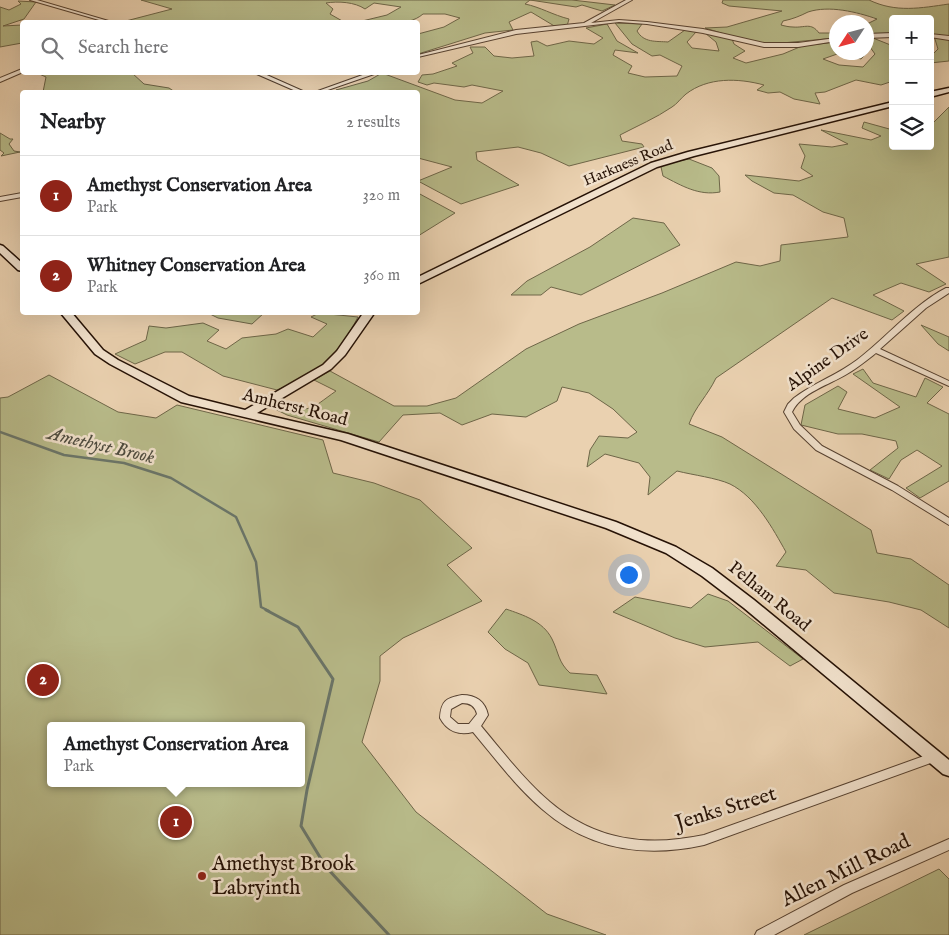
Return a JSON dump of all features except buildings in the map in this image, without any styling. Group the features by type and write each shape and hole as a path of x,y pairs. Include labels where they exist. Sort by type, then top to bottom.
{"main road":[{"path":"934,94 949,90"},
{"name":"Harkness Road","path":"420,280 573,203 660,163 728,144 889,105"},
{"path":"0,248 20,266"},
{"name":"Amherst Road","path":"68,315 99,352 114,362 185,399 344,437 539,501"},
{"path":"246,414 327,367 341,353 368,315"},
{"name":"Pelham Road","path":"539,501 641,536 696,564 776,626 949,769"}],"street":[{"path":"32,0 103,20"},
{"path":"574,27 588,22 630,0"},
{"path":"420,56 511,33 619,21 647,23 714,33 748,43 774,46 802,45 829,41"},
{"path":"874,36 889,35"},
{"path":"934,36 949,38"},
{"path":"0,80 20,72"},
{"path":"261,75 297,90"},
{"path":"324,90 369,75"},
{"path":"0,199 20,195"},
{"name":"Alpine Drive","path":"949,290 922,305 907,321 846,372 797,399 789,409 789,414 804,434 819,448 894,488 949,522"},
{"path":"874,349 949,384"},
{"name":"Jenks Street","path":"475,726 526,786 557,815 578,828 600,838 640,846 670,847 704,840 935,757"},
{"name":"Allen Mill Road","path":"761,935 848,889 949,844"}],"green space":[{"path":"141,0 530,0 525,4 569,19 567,26 556,27 531,12 509,22 513,30 485,33 420,53 420,33 444,27 460,18 445,14 423,14 411,20 366,20 387,15 401,7 374,3 365,9 351,3 336,2 326,3 333,9 330,14 340,20 130,20 172,9"},
{"path":"530,0 572,0 615,5 602,11 582,5 576,7"},
{"path":"723,0 869,0 889,7 899,8 949,4 949,37 934,35 934,15 889,15 889,34 874,35 874,20 877,19 874,18 874,15 825,9 808,12 783,21 781,25 810,27 819,33 829,33 829,39 771,44 747,41 705,28 727,27 782,11 729,6 722,3"},
{"path":"18,1 36,2 24,19 3,26 20,25 20,43 0,47 0,7 9,10 21,4"},
{"path":"615,23 642,24 637,31 640,35 643,38 655,41 668,42 685,30 696,32 687,42 692,48 719,51 716,42 705,33 732,39 734,44 745,51 733,58 746,63 783,54 802,46 829,43 829,57 823,59 839,65 863,67 869,60 874,60 874,38 889,44 889,82 881,85 856,80 825,92 815,93 820,104 794,99 780,92 768,93 757,90 764,85 744,81 724,80 704,84 686,94 666,111 620,135 622,141 642,144 644,147 569,166 541,153 518,147 476,152 477,160 519,185 461,204 420,182 420,180 452,167 420,159 420,90 336,90 368,81 378,75 387,75 455,100 482,103 503,91 472,85 464,87 434,83 427,85 418,82 422,75 433,74 457,66 452,63 473,53 470,47 485,47 494,56 512,58 534,56 531,42 537,41 547,46 569,41 594,44 603,38 586,28 607,24 617,41 638,53 615,50 613,55 632,66 628,73 645,77 677,76 682,66 660,55 652,56 632,44"},
{"path":"934,36 949,40 949,61 934,63 934,53 938,49"},
{"path":"42,75 134,75 144,84 172,90 43,90 46,77"},
{"path":"949,107 949,257 916,264 946,284 929,292 901,283 873,295 904,311 892,320 832,298 716,378 689,424 722,437 871,530 877,553 911,559 949,585 949,628 921,610 889,602 834,593 806,570 776,566 786,552 756,505 730,484 712,478 677,471 648,495 650,477 639,463 605,454 587,467 590,450 599,436 628,438 637,432 613,409 589,393 562,387 557,401 526,417 492,414 462,425 440,413 403,415 379,442 287,415 273,408 279,400 304,409 320,403 336,391 314,380 330,371 394,406 427,406 456,398 526,349 579,324 662,293 736,262 760,266 780,261 781,245 848,237 844,218 823,212 793,195 774,193 745,175 799,181 813,176 801,168 805,156 799,144 832,147 848,144 821,130 871,140 881,136 862,128 864,122 889,129 889,150 934,150 934,122"},
{"path":"0,133 13,139 9,144 14,151 20,152 1,156 4,153 0,150"},
{"path":"689,159 712,168 719,176 720,192 705,193 684,187 663,176 661,167 668,163"},
{"path":"420,194 455,213 420,235"},
{"path":"633,218 664,223 680,245 581,295 551,287 541,295 511,295 527,281 590,247"},
{"path":"212,315 262,315 252,324 218,318"},
{"path":"315,315 338,315 358,317 340,346 323,365 308,376 277,390 223,376 182,352 165,352 135,364 115,354 146,340 149,326 166,328 203,323 219,330 207,341 226,349 242,338 276,334 288,329 313,337 327,324 311,317"},
{"path":"921,325 949,337 949,351 938,344"},
{"path":"863,369 873,383 916,397 925,378 943,387 927,403 949,414 949,481 920,498 906,488 942,466 917,450 901,460 889,479 870,470 898,448 896,441 862,434 838,434 801,425 805,405 838,386 847,392 838,409 875,418 900,407 853,374"},
{"path":"49,375 118,412 156,418 177,405 323,440 333,473 374,483 420,500 472,548 447,565 482,601 403,638 380,656 380,681 362,742 416,812 547,914 606,935 0,935 0,398 8,397"},
{"path":"708,594 728,601 803,659 790,666 758,642 705,647 675,638 613,612 635,597 691,608"},
{"path":"506,609 538,623 552,639 566,669 570,673 597,675 607,694 539,685 528,663 505,649 488,632"},
{"path":"939,869 949,879 949,935 804,935"}],"waterway":[{"name":"Amethyst Brook","path":"0,432 64,455 124,463 171,478 236,517 256,562 261,607 269,611"},
{"name":"Amethyst Brook","path":"266,610 298,627 333,679 307,790 301,826 326,867 389,935"}],"place":[{"name":"Whitney Conservation Area","path":"43,680"},
{"name":"Amethyst Conservation Area","path":"176,822"},
{"name":"Amethyst Brook Labryinth","path":"202,876"}]}
